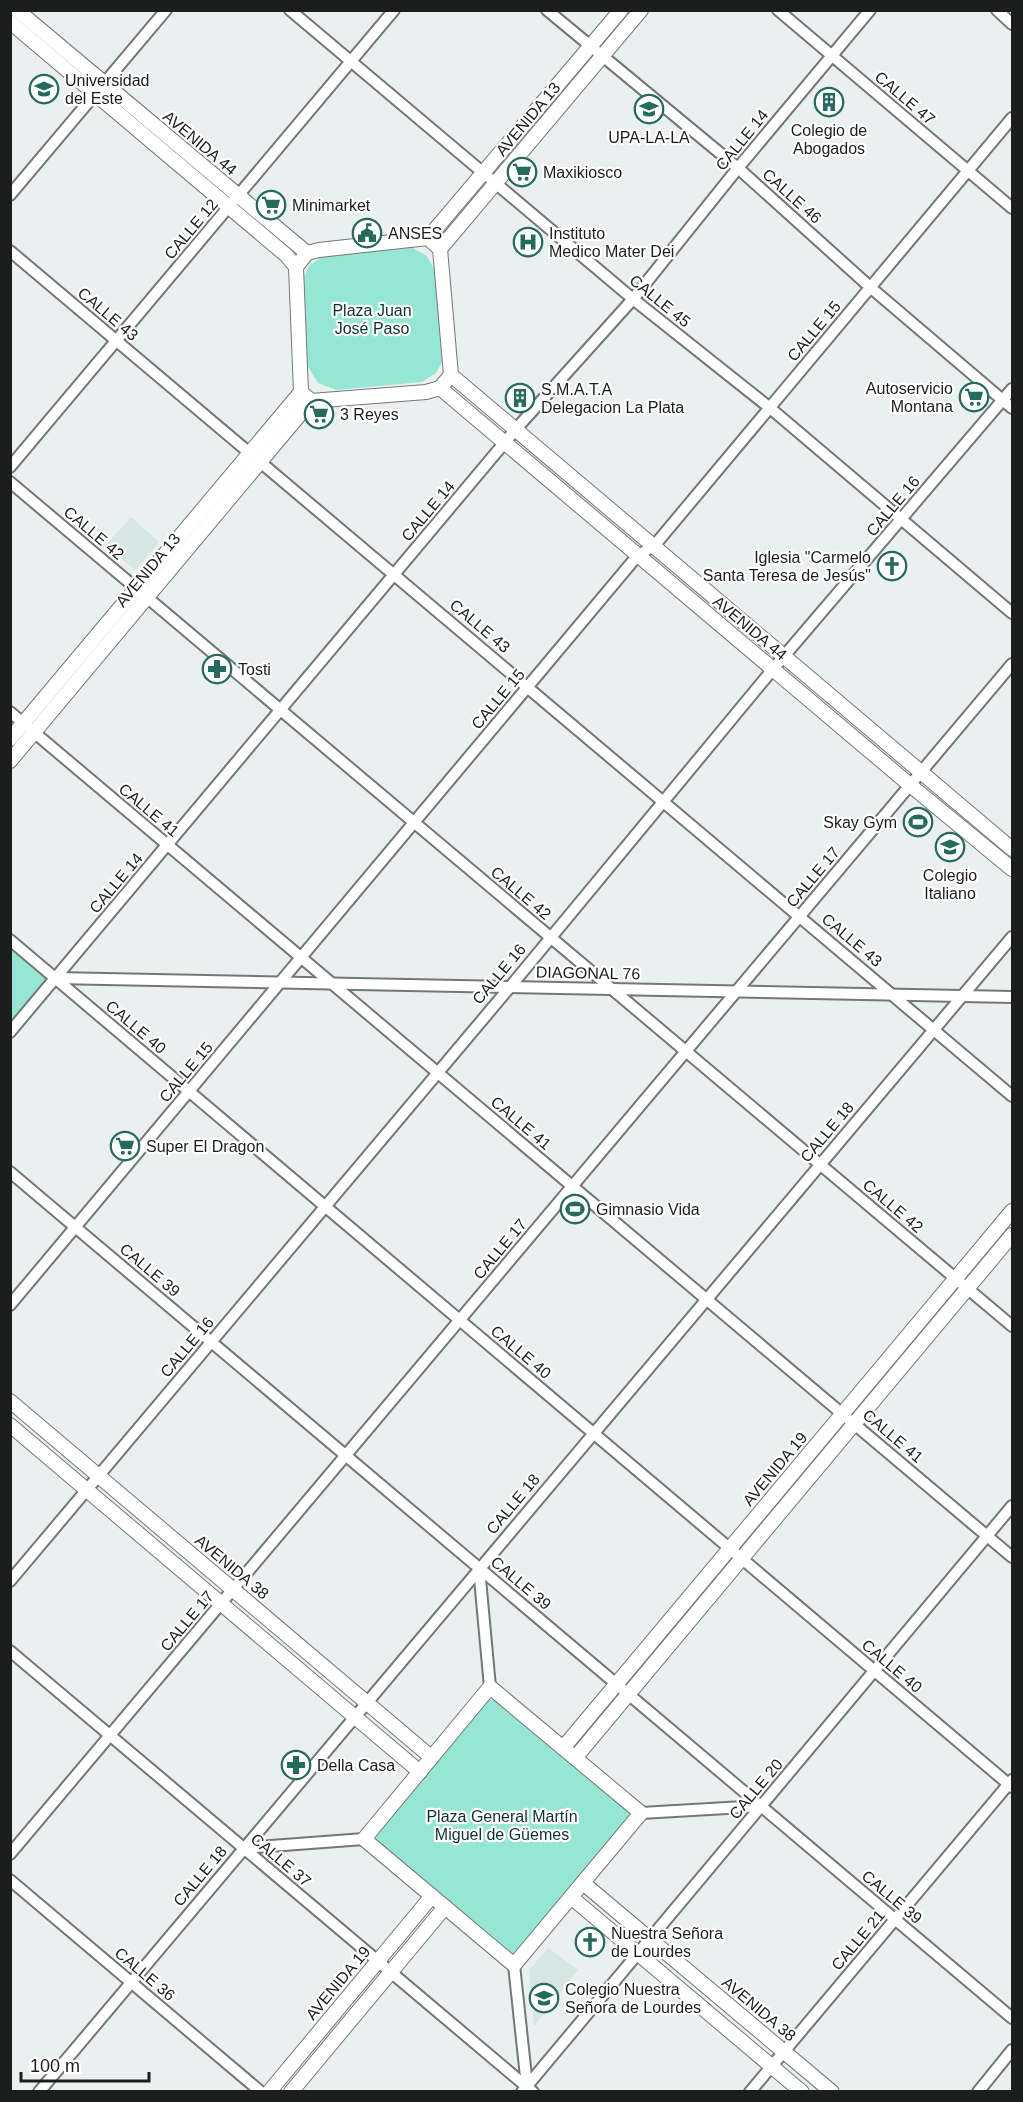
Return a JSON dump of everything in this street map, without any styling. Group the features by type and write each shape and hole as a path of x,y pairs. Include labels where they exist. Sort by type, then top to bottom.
{"main road":[{"name":"AVENIDA 44","path":"17,10 100,89 234,202 296,267"},
{"name":"AVENIDA 13","path":"428,238 621,10"},
{"name":"AVENIDA 13","path":"440,249 641,10"},
{"name":"AVENIDA 44","path":"10,22 100,89"},
{"name":"AVENIDA 44","path":"234,202 308,253"},
{"path":"428,238 440,249 452,375 440,388 426,392 306,397 296,267 308,253 428,238"},
{"name":"AVENIDA 44","path":"452,375 1012,849"},
{"name":"AVENIDA 44","path":"440,388 1012,869"},
{"name":"AVENIDA 13","path":"10,761 28,728 306,397"},
{"name":"AVENIDA 13","path":"10,739 28,728"},
{"name":"AVENIDA 19","path":"563,1748 1012,1210"},
{"name":"AVENIDA 19","path":"575,1758 1012,1235"},
{"name":"AVENIDA 38","path":"10,1401 431,1757"},
{"name":"AVENIDA 38","path":"10,1425 420,1772"},
{"path":"490,1687 563,1748 640,1814 513,1965 364,1839 490,1687"},
{"name":"AVENIDA 38","path":"583,1883 832,2091"},
{"name":"AVENIDA 19","path":"269,2091 432,1896"},
{"path":"571,1897 802,2091"},
{"name":"AVENIDA 19","path":"291,2091 445,1907"}],"street":[{"path":"10,195 166,10"},
{"name":"CALLE 45","path":"290,10 633,299 770,408 902,518 1012,613"},
{"name":"CALLE 12","path":"10,467 394,10"},
{"name":"CALLE 46","path":"547,10 738,168 870,287 1012,408"},
{"name":"CALLE 47","path":"778,10 1012,208"},
{"name":"CALLE 14","path":"10,1032 516,429 633,299 738,168 870,10"},
{"path":"997,10 1012,24"},
{"name":"CALLE 15","path":"10,1305 638,555 654,546 1012,118"},
{"name":"CALLE 43","path":"10,251 1012,1096"},
{"name":"CALLE 16","path":"10,1581 436,1072 510,987 773,669 1012,388"},
{"name":"CALLE 42","path":"10,482 1012,1326"},
{"name":"CALLE 17","path":"10,1854 1012,663"},
{"name":"CALLE 41","path":"10,712 1012,1557"},
{"name":"CALLE 18","path":"39,2091 1012,937"},
{"name":"CALLE 40","path":"10,940 1011,1783"},
{"name":"DIAGONAL 76","path":"55,978 1012,997"},
{"name":"CALLE 39","path":"10,1172 1012,2018"},
{"name":"CALLE 20","path":"527,2090 650,1939 1012,1506"},
{"path":"479,1568 490,1687"},
{"name":"CALLE 37","path":"10,1651 391,1972 527,2090"},
{"name":"CALLE 21","path":"750,2091 1011,1783"},
{"path":"640,1814 761,1806"},
{"path":"244,1848 364,1839"},
{"name":"CALLE 36","path":"10,1880 261,2091"},
{"path":"513,1965 527,2090"},
{"path":"978,2091 1012,2050"}],"shaded area":[{"path":"131,517 159,542 136,570 105,546"},
{"name":"Colegio Nuestra Señora de Lourdes","path":"548,1948 578,1970 534,2026 529,1970"}],"green space":[{"name":"Plaza Juan José Paso","path":"411,247 427,256 436,273 444,358 436,373 422,382 336,390 318,383 307,365 300,286 309,266 323,256"},
{"path":"11,949 50,981 11,1027"},
{"name":"Plaza General Martín Miguel de Güemes","path":"487,1700 496,1700 628,1810 629,1819 515,1954 506,1953 376,1841 376,1833"}],"place":[{"name":"Universidad del Este","path":"44,89"},
{"name":"Colegio de Abogados","path":"829,102"},
{"name":"UPA-LA-LA","path":"649,109"},
{"name":"Maxikiosco","path":"522,172"},
{"name":"Minimarket","path":"271,205"},
{"name":"ANSES","path":"367,233"},
{"name":"Instituto Medico Mater Dei","path":"528,242"},
{"name":"Autoservicio Montana","path":"974,397"},
{"name":"S.M.A.T.A Delegacion La Plata","path":"520,398"},
{"name":"3 Reyes","path":"319,414"},
{"name":"Iglesia \"Carmelo Santa Teresa de Jesús\"","path":"892,566"},
{"name":"Tosti","path":"217,669"},
{"name":"Skay Gym","path":"918,822"},
{"name":"Colegio Italiano","path":"950,847"},
{"name":"Super El Dragon","path":"125,1146"},
{"name":"Gimnasio Vida","path":"575,1209"},
{"name":"Della Casa","path":"296,1765"},
{"name":"Nuestra Señora de Lourdes","path":"590,1942"},
{"name":"Colegio Nuestra Señora de Lourdes","path":"544,1998"}]}
